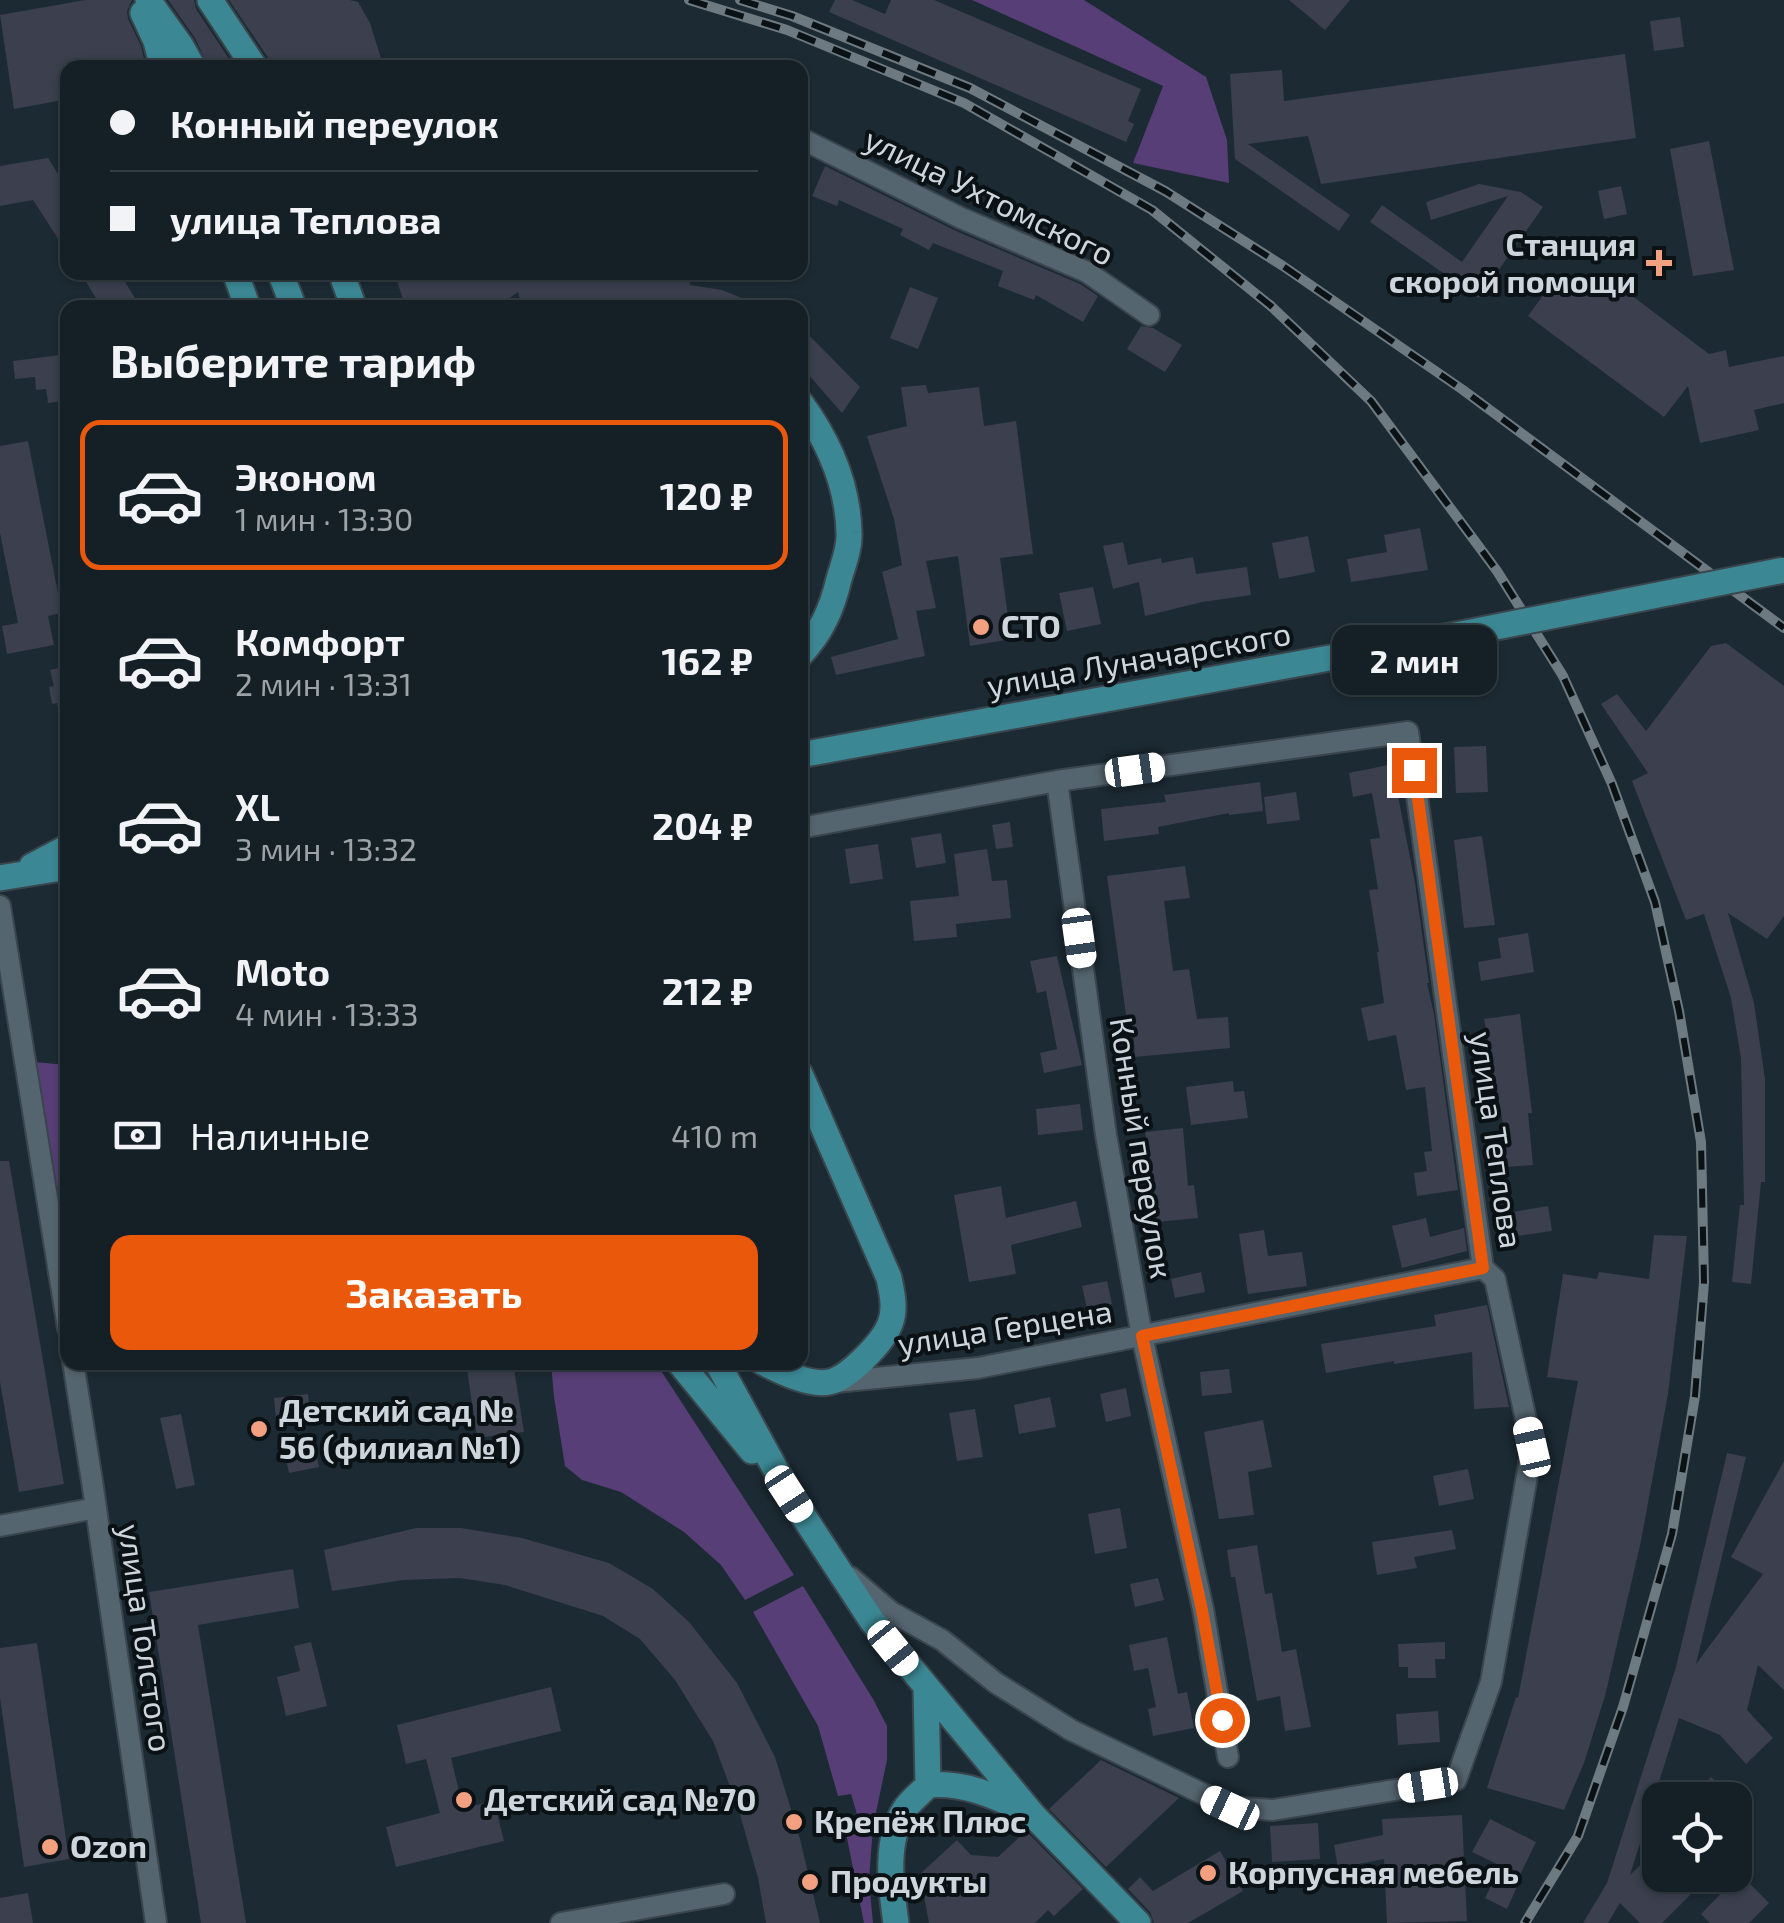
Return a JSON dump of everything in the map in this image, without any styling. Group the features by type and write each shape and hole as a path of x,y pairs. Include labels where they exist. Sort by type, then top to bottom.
{"main road":[{"path":"136,0 156,41 160,60"},
{"path":"148,0 189,60"},
{"path":"210,0 250,60"},
{"path":"808,413 821,430 842,480 850,536 837,588 819,634 808,646"},
{"name":"улица Луначарского","path":"808,754 1466,633 1784,570"},
{"path":"7,876 60,851"},
{"path":"7,876 60,868"},
{"path":"7,876 60,884"},
{"path":"778,1370 794,1378 830,1382 857,1366 876,1346 890,1324 894,1304 889,1278 808,1092"},
{"path":"686,1370 789,1494"},
{"path":"721,1370 789,1494 872,1621 1033,1814 1138,1923"},
{"path":"896,1923 893,1845 906,1808 928,1785 926,1688"},
{"path":"928,1785 964,1786 1033,1814"}],"street":[{"name":"улица Ухтомского","path":"808,142 960,218 1087,272 1150,315"},
{"name":"улица Теплова","path":"833,1562 891,1612 942,1640 996,1683 1071,1730 1230,1808 1272,1810 1456,1780 1491,1682 1532,1447 1495,1279 1483,1268 1408,732 1057,781"},
{"path":"808,827 1057,781"},
{"name":"Конный переулок","path":"1057,781 1106,1135 1142,1336 1202,1610 1228,1757"},
{"path":"0,906 60,1278"},
{"name":"улица Герцена","path":"830,1382 978,1368 1483,1268"},
{"name":"улица Толстого","path":"74,1370 156,1923"},
{"path":"0,1526 96,1508"},
{"path":"561,1923 724,1894"}],"shaded area":[{"path":"972,0 1084,0 1206,77 1227,140 1229,183 1133,163 1163,86"},
{"path":"35,1062 60,1064 60,1186 54,1188"},
{"path":"552,1370 661,1370 794,1575 745,1600 721,1565 684,1532 621,1492 582,1480 565,1466"},
{"path":"803,1586 887,1726 887,1760 873,1827 869,1880 873,1923 864,1923 844,1823 858,1818 851,1794 838,1796 818,1726 753,1612"}],"building":[{"path":"85,0 132,0 128,19 144,60 60,60 60,100 14,109 0,15"},
{"path":"168,0 194,0 230,60 205,60"},
{"path":"229,0 358,2 370,23 382,60 269,60"},
{"path":"835,0 852,0 885,14 891,0 934,0 1141,89 1128,121 1134,124 1126,142 829,12"},
{"path":"1289,0 1350,0 1325,30"},
{"path":"1680,17 1684,47 1654,51 1650,21"},
{"path":"1625,54 1636,138 1321,184 1308,136 1248,144 1350,215 1339,231 1235,159 1230,74 1282,70 1284,101"},
{"path":"1709,141 1734,270 1693,276 1670,149"},
{"path":"48,158 60,177 60,242 33,200 0,206 0,166"},
{"path":"825,166 956,231 1080,284 1098,296 1083,322 1036,295 1034,300 998,286 1003,271 933,243 929,250 900,235 903,229 839,200 837,206 812,196"},
{"path":"1479,184 1521,192 1543,207 1479,298 1370,222 1382,205 1462,262 1508,196 1431,220 1426,202"},
{"path":"1621,186 1627,214 1604,219 1598,191"},
{"path":"1560,272 1591,296 1606,276 1709,354 1726,350 1729,367 1784,356 1784,403 1754,410 1759,430 1700,443 1688,386 1664,417 1528,316"},
{"path":"85,280 124,280 136,300 97,300"},
{"path":"397,280 690,280 690,285 722,290 747,300 520,300 518,292 507,300 403,300"},
{"path":"910,287 938,298 918,349 890,338"},
{"path":"1141,326 1153,328 1182,345 1165,372 1127,349"},
{"path":"808,334 860,387 842,413 808,374"},
{"path":"60,355 60,401 48,403 46,389 36,390 35,377 15,379 13,361"},
{"path":"926,385 928,393 979,387 984,426 1016,421 1033,554 1000,558 1011,639 970,646 958,556 926,561 936,608 916,611 925,656 836,675 831,657 898,639 882,572 902,565 894,519 867,436 907,426 901,387"},
{"path":"28,441 60,603 60,613 48,616 54,645 7,654 2,626 18,623 0,533 0,446"},
{"path":"1420,528 1428,570 1351,582 1347,559 1387,552 1384,535"},
{"path":"1308,536 1315,572 1279,579 1272,543"},
{"path":"1123,542 1128,565 1193,557 1196,574 1247,567 1251,595 1145,616 1139,582 1113,589 1103,546"},
{"path":"1093,587 1101,624 1067,631 1059,593"},
{"path":"1726,643 1784,686 1784,916 1767,939 1728,913 1754,1003 1765,1079 1765,1182 1761,1182 1751,1284 1732,1282 1740,1205 1744,1205 1741,1058 1731,998 1704,914 1686,920 1632,781 1648,773 1601,704 1617,694 1646,731 1711,646"},
{"path":"60,668 60,717 57,703 52,704 49,687 54,686 50,670"},
{"path":"1486,746 1488,792 1456,793 1454,747"},
{"path":"1388,765 1415,883 1458,1190 1417,1196 1414,1173 1427,1171 1424,1152 1432,1151 1425,1087 1406,1090 1396,1035 1368,1041 1361,1008 1384,1003 1369,890 1378,889 1370,839 1380,838 1372,793 1353,797 1349,773"},
{"path":"1260,782 1263,811 1229,813 1158,827 1159,834 1104,841 1101,809 1166,802 1164,795"},
{"path":"1296,792 1300,820 1267,824 1264,797"},
{"path":"1010,822 1013,847 996,849 992,825"},
{"path":"941,833 946,863 916,868 911,838"},
{"path":"1482,836 1495,925 1464,928 1454,840"},
{"path":"878,844 883,879 850,884 845,849"},
{"path":"987,849 992,881 1007,880 1011,918 956,924 957,937 914,941 910,901 959,896 954,854"},
{"path":"1185,866 1190,898 1164,901 1173,971 1189,969 1197,1019 1228,1017 1230,1048 1135,1057 1132,1014 1126,1015 1107,876"},
{"path":"1528,933 1534,972 1481,981 1478,962 1501,958 1498,938"},
{"path":"1057,956 1082,1065 1044,1073 1040,1053 1057,1049 1046,991 1037,993 1030,961"},
{"path":"1520,1014 1532,1113 1528,1113 1533,1165 1507,1167 1484,1019"},
{"path":"1233,1081 1234,1092 1244,1091 1248,1118 1191,1125 1186,1087"},
{"path":"1080,1104 1083,1130 1038,1135 1036,1109"},
{"path":"1183,1128 1188,1186 1194,1185 1198,1218 1156,1222 1145,1132"},
{"path":"0,1161 9,1161 64,1484 19,1492 0,1382"},
{"path":"1001,1186 1006,1218 1076,1201 1082,1227 1011,1245 1016,1274 969,1282 954,1195"},
{"path":"1548,1206 1552,1231 1517,1236 1513,1212"},
{"path":"1426,1218 1430,1237 1464,1228 1467,1251 1402,1268 1392,1226"},
{"path":"1264,1230 1268,1256 1302,1252 1307,1286 1248,1294 1239,1234"},
{"path":"1654,1235 1687,1236 1668,1394 1641,1541 1605,1696 1564,1810 1487,1788 1518,1698 1578,1381 1547,1377 1563,1274 1597,1279 1599,1272 1649,1279"},
{"path":"1201,1272 1205,1292 1175,1298 1171,1279"},
{"path":"1107,1281 1112,1304 1087,1309 1082,1286"},
{"path":"1487,1305 1509,1407 1474,1409 1472,1352 1326,1373 1321,1344 1436,1326 1434,1315"},
{"path":"1229,1369 1232,1393 1202,1396 1200,1372"},
{"path":"467,1370 514,1370 524,1432 477,1438"},
{"path":"1126,1388 1131,1416 1106,1422 1100,1394"},
{"path":"308,1394 310,1415 276,1419 274,1398"},
{"path":"1050,1397 1056,1427 1019,1434 1014,1405"},
{"path":"975,1409 983,1457 957,1461 949,1413"},
{"path":"181,1414 195,1485 176,1489 160,1418"},
{"path":"1263,1420 1272,1467 1248,1472 1254,1515 1219,1519 1204,1432"},
{"path":"314,1443 319,1467 289,1473 284,1450"},
{"path":"1727,1453 1746,1457 1696,1664 1763,1574 1731,1557 1784,1461 1784,1690 1758,1665 1747,1710 1773,1738 1746,1764 1720,1735 1679,1718 1659,1782 1642,1782 1642,1837 1630,1875 1642,1863 1642,1892 1691,1894 1662,1923 1640,1923 1620,1903 1608,1923 1583,1923 1607,1883 1676,1667"},
{"path":"1468,1469 1474,1499 1439,1506 1433,1476"},
{"path":"1120,1508 1127,1548 1095,1554 1088,1514"},
{"path":"416,1528 461,1528 522,1538 609,1563 653,1589 689,1622 737,1683 775,1757 820,1923 766,1923 739,1811 713,1741 675,1680 640,1639 603,1616 505,1585 460,1578 403,1580 332,1591 324,1550"},
{"path":"1452,1530 1456,1549 1414,1557 1417,1568 1377,1575 1372,1542"},
{"path":"1257,1545 1265,1594 1272,1593 1282,1652 1296,1649 1311,1727 1285,1731 1280,1696 1257,1701 1227,1550"},
{"path":"293,1569 299,1608 198,1625 246,1923 201,1923 149,1592"},
{"path":"1158,1578 1164,1600 1135,1607 1130,1584"},
{"path":"1167,1637 1178,1694 1187,1692 1194,1728 1153,1736 1148,1709 1156,1707 1148,1668 1134,1671 1129,1645"},
{"path":"311,1642 327,1706 286,1716 277,1677 300,1671 294,1646"},
{"path":"1445,1642 1445,1659 1435,1659 1436,1678 1408,1678 1408,1667 1399,1667 1398,1644"},
{"path":"37,1643 69,1859 24,1867 0,1698 0,1648"},
{"path":"551,1687 561,1731 451,1758 463,1808 494,1801 504,1841 396,1867 386,1827 440,1813 426,1759 406,1764 397,1725"},
{"path":"1438,1711 1440,1742 1398,1745 1396,1714"},
{"path":"1101,1760 1179,1798 1106,1867 1049,1809"},
{"path":"1462,1815 1467,1921 1387,1923 1384,1859 1338,1868 1334,1845 1383,1835 1382,1819"},
{"path":"1490,1819 1536,1842 1507,1909 1485,1898 1501,1866 1472,1852"},
{"path":"1318,1823 1320,1859 1272,1862 1270,1826"},
{"path":"1026,1831 1083,1889 1054,1916 1048,1910 1035,1923 929,1923 920,1874 957,1840 971,1855 998,1857"},
{"name":"Корпусная мебель","path":"1220,1851 1243,1891 1188,1923 1154,1923 1150,1912 1128,1889 1140,1877 1153,1891"},
{"path":"1752,1886 1769,1903 1749,1923 1710,1923 1701,1914 1722,1892 1752,1892"},
{"path":"28,1893 33,1923 0,1923 0,1898"}],"railway":[{"path":"689,0 787,30 964,103 1152,210 1271,306 1371,401 1497,571 1563,676 1612,784 1655,902 1679,1011 1701,1142 1704,1282 1695,1396 1672,1534 1623,1707 1578,1836 1525,1923"},
{"path":"740,0 792,16 970,88 1165,191 1283,266 1463,390 1784,628"}],"place":[{"name":"Станция скорой помощи","path":"1659,263"},
{"name":"СТО","path":"981,627"},
{"name":"Детский сад № 56 (филиал №1)","path":"259,1429"},
{"name":"Детский сад №70","path":"464,1800"},
{"name":"Крепёж Плюс","path":"794,1822"},
{"name":"Ozon","path":"50,1847"},
{"name":"Корпусная мебель","path":"1208,1873"},
{"name":"Продукты","path":"810,1882"}],"route":[{"path":"1222,1720 1142,1336 1483,1268 1414,770"}]}
